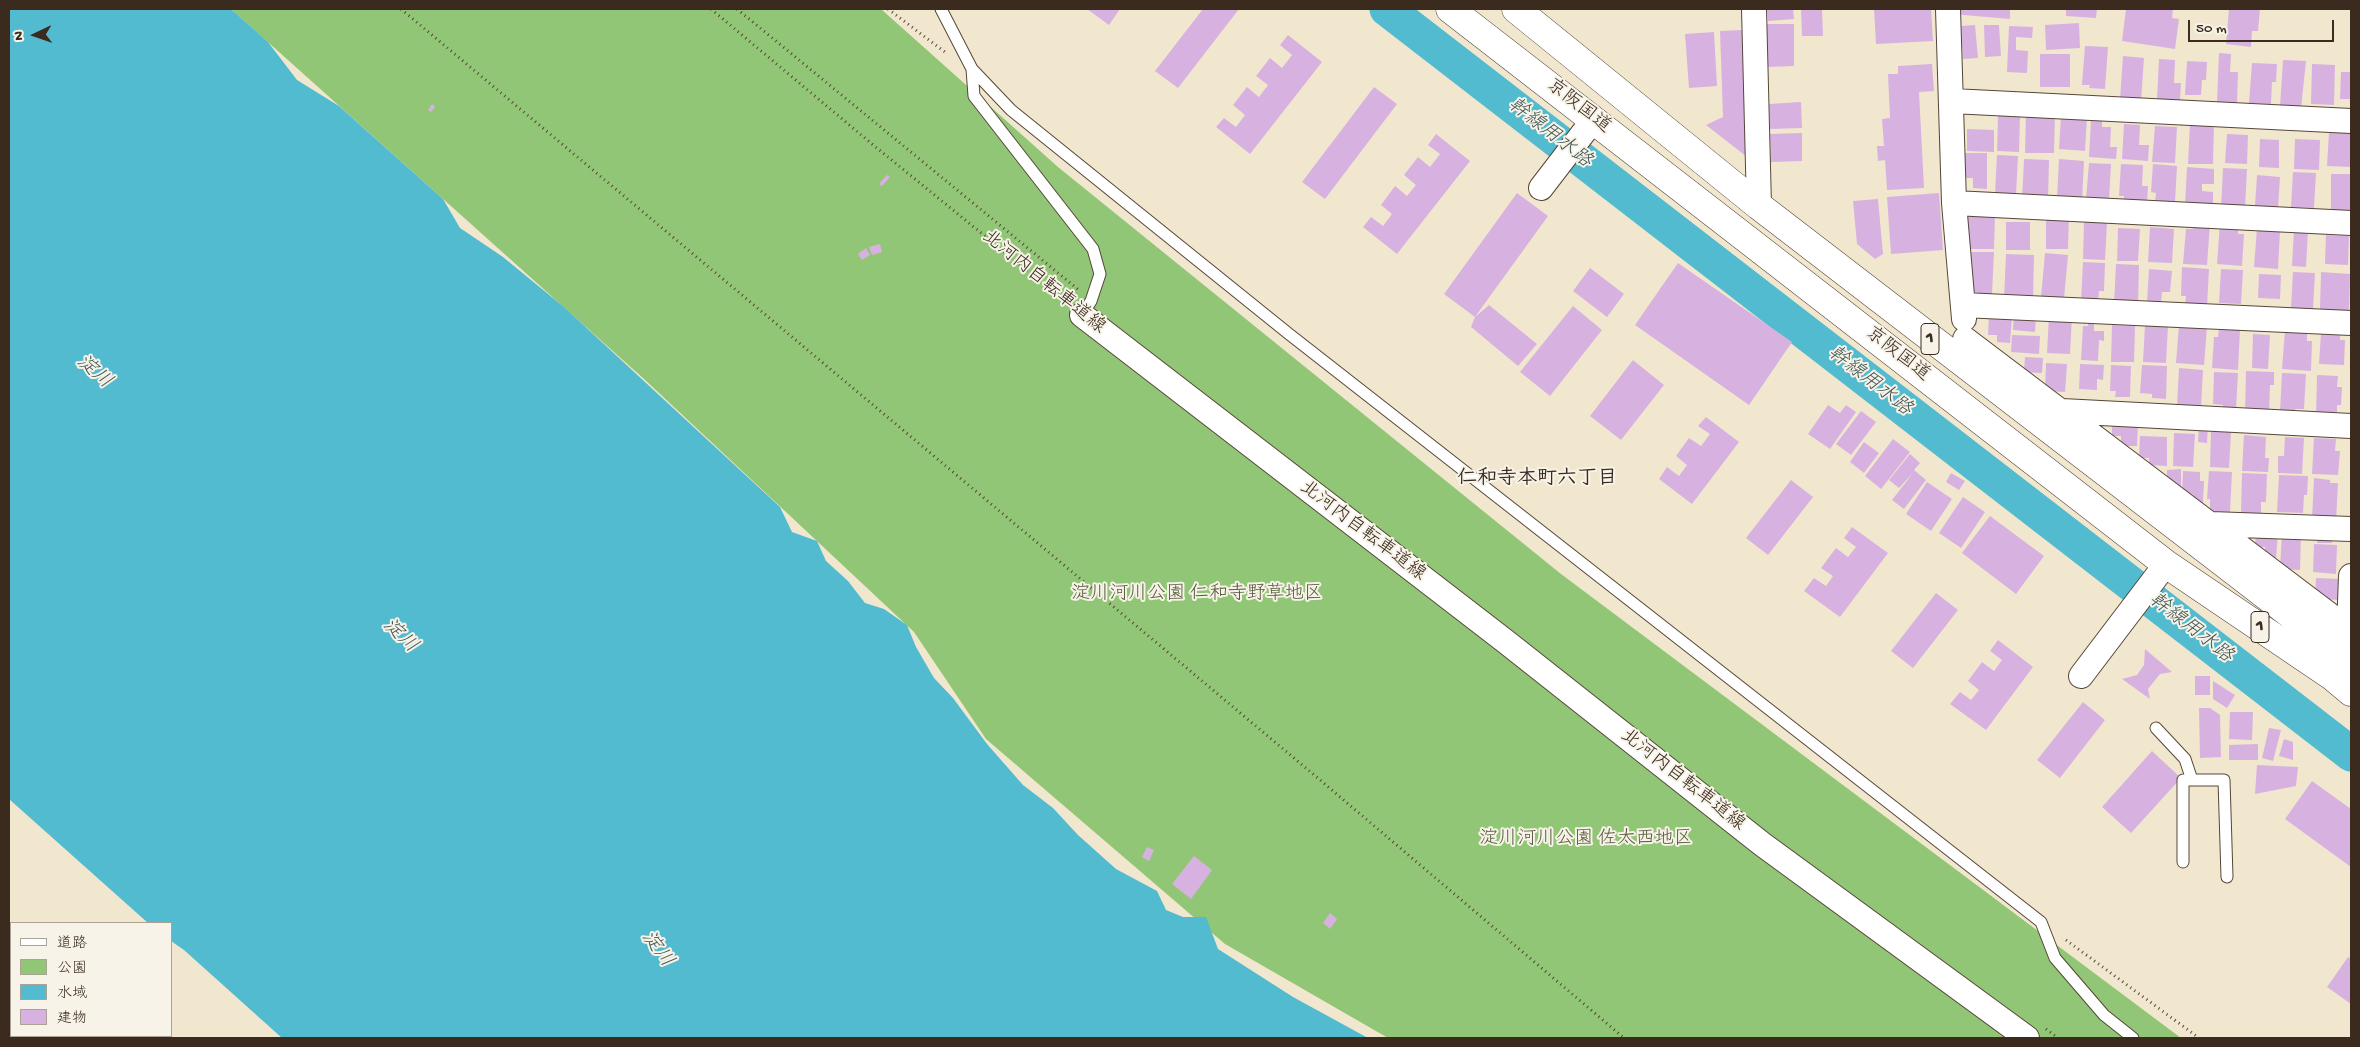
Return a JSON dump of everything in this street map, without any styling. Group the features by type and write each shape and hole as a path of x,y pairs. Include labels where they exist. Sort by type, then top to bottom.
{"highway":[{"name":"京阪国道","path":"1450,9 1594,119 2159,574 2333,677 2351,692"},
{"name":"京阪国道","path":"1516,9 1759,206 1961,349 2351,660"}],"street":[{"path":"1754,9 1759,206"},
{"path":"1948,9 1954,203 1963,305 1961,349 2062,411 2350,630"},
{"path":"1952,101 2351,121"},
{"path":"1541,188 1594,119"},
{"path":"1954,203 2351,224"},
{"path":"1963,305 2351,323"},
{"name":"北河内自転車道線","path":"1082,315 1505,641 1762,844 2027,1038"},
{"path":"2062,411 2351,426"},
{"path":"2211,524 2351,529"},
{"path":"2081,676 2159,574"},
{"path":"2350,630 2351,576"}],"lane":[{"path":"941,9 972,70 1011,110 1289,334 2041,922 2055,958 2104,1015 2133,1038"},
{"path":"972,70 974,96 1093,248 1100,274 1091,300 1082,315"},
{"path":"2156,728 2185,760 2192,780"},
{"path":"2183,862 2183,780 2224,780 2227,877"}],"path":[{"path":"401,9 1313,774 1624,1038"},
{"name":"北河内自転車道線","path":"710,9 1082,315"},
{"path":"888,9 933,45 972,70"},
{"path":"2041,922 2199,1038"}],"green space":[{"name":"淀川河川公園 仁和寺野草地区","path":"231,9 881,9 1058,167 1561,574 2181,1038 1388,1038 1225,944 986,739 914,632 644,379"}],"water":[{"name":"淀川","path":"9,9 231,9 268,42 297,80 339,106 443,199 460,228 503,257 564,307 780,507 792,532 817,541 826,561 848,581 865,603 884,609 907,625 916,647 934,678 953,698 987,744 1023,785 1053,808 1078,835 1116,869 1157,891 1166,910 1183,917 1206,917 1218,949 1293,997 1368,1038 282,1038 184,950 172,942 172,922 147,922 9,799"}],"building":[{"path":"1087,9 1120,9 1109,25"},
{"path":"1203,9 1239,9 1178,88 1155,71"},
{"path":"1767,9 1793,9 1794,19 1768,21"},
{"path":"1801,9 1822,9 1823,36 1802,36"},
{"path":"1874,9 1931,9 1933,41 1876,44"},
{"path":"1953,9 2010,9 2010,19 1952,14"},
{"path":"2066,9 2097,9 2096,18 2066,16"},
{"path":"2126,9 2173,9 2172,18 2179,19 2175,49 2122,41"},
{"path":"2229,9 2260,9 2258,31 2252,31 2251,47 2226,44"},
{"path":"2079,23 2080,48 2046,50 2045,25"},
{"path":"1766,24 1794,24 1794,66 1767,67"},
{"path":"1975,25 1978,58 1963,59 1961,26"},
{"path":"1984,25 1999,25 2001,56 1985,57"},
{"path":"2009,26 2033,27 2032,38 2016,37 2016,50 2028,51 2027,73 2007,72"},
{"path":"1742,30 1747,157 1706,125 1723,117 1720,31"},
{"path":"1714,32 1717,86 1689,88 1685,34"},
{"path":"1288,35 1322,62 1250,154 1216,127 1224,118 1236,127 1245,115 1233,105 1247,87 1259,97 1268,85 1256,76 1270,58 1282,68 1292,55 1280,45"},
{"path":"2085,46 2108,47 2105,89 2089,88 2090,85 2082,85"},
{"path":"2219,53 2231,54 2230,72 2238,72 2237,104 2217,103"},
{"path":"2040,54 2070,54 2070,87 2040,87"},
{"path":"2123,56 2144,58 2141,102 2120,100"},
{"path":"2159,59 2175,60 2174,83 2181,83 2180,100 2157,99"},
{"path":"2283,60 2306,61 2301,108 2280,107"},
{"path":"2187,61 2207,62 2206,80 2202,80 2201,95 2185,95"},
{"path":"2252,63 2277,64 2276,82 2272,82 2271,104 2249,103"},
{"path":"1932,64 1934,91 1919,92 1924,188 1887,190 1885,160 1878,161 1877,146 1884,146 1882,119 1890,118 1888,74 1898,74 1898,66"},
{"path":"2312,64 2335,65 2334,105 2311,104"},
{"path":"2341,72 2351,72 2351,99 2340,99"},
{"path":"1374,87 1397,104 1325,199 1302,182"},
{"path":"1801,102 1802,128 1770,129 1769,104"},
{"path":"432,104 435,107 431,112 428,110"},
{"path":"2026,113 2055,114 2054,153 2025,153"},
{"path":"1998,115 2020,116 2019,152 1997,151"},
{"path":"2061,116 2087,118 2085,151 2059,149"},
{"path":"2091,120 2102,120 2102,127 2111,127 2110,147 2117,147 2116,159 2089,157"},
{"path":"2190,123 2214,124 2213,164 2188,164"},
{"path":"2124,124 2140,125 2139,145 2149,145 2148,161 2122,159"},
{"path":"2155,126 2177,127 2175,163 2152,162"},
{"path":"1967,129 1994,130 1994,152 1967,151"},
{"path":"2329,132 2351,133 2351,167 2327,166"},
{"path":"1802,133 1802,161 1771,162 1770,134"},
{"path":"1436,134 1470,161 1397,254 1363,227 1371,217 1383,226 1392,214 1381,205 1395,186 1407,196 1416,185 1404,175 1418,157 1430,167 1440,154 1428,145"},
{"path":"2227,134 2248,135 2247,164 2225,163"},
{"path":"2260,139 2279,140 2279,168 2259,167"},
{"path":"2295,139 2320,140 2319,170 2294,169"},
{"path":"1963,153 1987,153 1987,189 1973,188 1973,178 1963,178"},
{"path":"1997,155 2018,156 2016,195 1995,194"},
{"path":"2024,159 2049,160 2048,201 2022,200"},
{"path":"2059,159 2084,161 2082,201 2057,199"},
{"path":"2089,163 2111,164 2109,200 2086,199"},
{"path":"2121,164 2143,165 2142,186 2148,186 2147,203 2124,202 2124,196 2119,196"},
{"path":"2153,164 2177,166 2175,202 2155,201 2156,193 2151,192"},
{"path":"2187,167 2214,169 2214,184 2202,184 2202,191 2213,192 2213,206 2185,205"},
{"path":"2223,168 2247,169 2245,209 2221,208"},
{"path":"2293,172 2316,173 2314,208 2291,207"},
{"path":"2331,174 2351,174 2351,213 2331,213"},
{"path":"887,175 890,177 882,186 879,184"},
{"path":"2257,175 2280,177 2278,208 2255,206"},
{"path":"1517,193 1548,216 1475,317 1444,294"},
{"path":"1939,193 1943,250 1891,254 1887,197"},
{"path":"1878,199 1883,254 1875,259 1857,244 1853,201"},
{"path":"2046,214 2069,214 2068,249 2046,249"},
{"path":"1966,215 1995,215 1994,249 1965,249"},
{"path":"2006,222 2030,222 2030,250 2006,250"},
{"path":"2084,222 2107,223 2105,260 2083,259"},
{"path":"2193,223 2210,224 2207,265 2183,264 2186,229 2193,229"},
{"path":"2220,223 2238,224 2238,234 2244,234 2242,266 2217,264"},
{"path":"2150,227 2174,229 2172,263 2148,262"},
{"path":"2118,228 2140,229 2138,261 2117,261"},
{"path":"2257,228 2280,230 2278,269 2254,267"},
{"path":"2294,229 2308,230 2306,267 2292,266"},
{"path":"2326,235 2349,236 2348,265 2325,264"},
{"path":"880,244 882,252 872,255 869,247"},
{"path":"866,248 870,255 862,260 858,254"},
{"path":"1968,252 1994,252 1992,294 1967,293"},
{"path":"2045,253 2068,255 2064,299 2041,297"},
{"path":"2006,254 2034,255 2033,299 2004,299"},
{"path":"2083,262 2105,263 2104,291 2099,291 2098,302 2081,302"},
{"path":"1678,263 1792,342 1749,405 1635,325"},
{"path":"2116,264 2139,265 2138,305 2114,304"},
{"path":"2182,267 2209,269 2207,308 2185,306 2186,296 2181,296"},
{"path":"1590,268 1624,294 1607,317 1573,291"},
{"path":"2149,269 2172,271 2170,292 2162,292 2161,302 2147,301"},
{"path":"2221,269 2243,270 2241,304 2219,303"},
{"path":"2293,272 2315,273 2313,309 2291,308"},
{"path":"2321,272 2350,274 2349,311 2320,309"},
{"path":"2259,274 2281,275 2280,299 2258,298"},
{"path":"1489,305 1537,344 1518,366 1471,327 1475,317"},
{"path":"1573,306 1602,330 1550,396 1520,372"},
{"path":"2014,314 2036,316 2035,332 2013,330"},
{"path":"1989,315 2012,316 2010,343 1997,342 1997,335 1988,335"},
{"path":"2049,315 2072,316 2070,354 2047,353"},
{"path":"2088,320 2094,320 2094,331 2104,331 2104,341 2099,340 2098,361 2081,360 2083,326 2088,326"},
{"path":"2112,325 2135,326 2134,362 2111,362"},
{"path":"2145,325 2168,326 2166,363 2143,362"},
{"path":"2179,325 2207,327 2204,365 2176,363"},
{"path":"2219,328 2240,330 2238,370 2212,368 2214,337 2218,337"},
{"path":"2285,330 2307,331 2307,341 2312,341 2311,371 2282,369"},
{"path":"2321,333 2340,334 2340,340 2345,340 2344,365 2319,364"},
{"path":"2253,334 2270,335 2268,369 2252,368"},
{"path":"2012,335 2040,336 2039,354 2011,352"},
{"path":"2025,357 2043,358 2042,373 2024,372"},
{"path":"1633,360 1664,385 1621,440 1590,416"},
{"path":"2046,363 2067,364 2065,392 2045,391"},
{"path":"2080,364 2104,365 2103,380 2097,379 2097,390 2079,389"},
{"path":"2111,365 2131,366 2130,397 2115,397 2116,391 2110,391"},
{"path":"2142,365 2167,366 2166,399 2152,398 2152,394 2140,393"},
{"path":"2179,368 2203,370 2201,408 2177,406"},
{"path":"2246,371 2274,372 2274,385 2270,385 2269,416 2245,415"},
{"path":"2214,372 2238,373 2236,410 2223,409 2223,405 2213,404"},
{"path":"2282,373 2306,374 2304,409 2295,409 2295,412 2280,412"},
{"path":"2317,375 2338,376 2337,387 2342,387 2341,405 2337,405 2337,418 2316,417"},
{"path":"1828,405 1840,413 1846,405 1856,412 1830,449 1808,434"},
{"path":"1861,411 1876,422 1851,455 1836,444"},
{"path":"1706,417 1739,442 1692,504 1659,479 1667,467 1679,476 1687,465 1676,456 1689,438 1701,446 1710,434 1698,426"},
{"path":"2112,423 2138,424 2137,446 2121,446 2121,436 2112,436"},
{"path":"2199,425 2208,425 2207,443 2198,442"},
{"path":"2211,431 2231,432 2229,468 2210,467"},
{"path":"2174,433 2195,434 2193,467 2173,466"},
{"path":"2244,435 2266,437 2265,458 2269,458 2268,472 2242,471"},
{"path":"2140,436 2167,437 2167,466 2149,465 2149,458 2139,458"},
{"path":"2285,437 2304,438 2302,474 2278,473 2278,456 2284,456"},
{"path":"2314,438 2336,439 2335,451 2340,451 2338,475 2312,474"},
{"path":"1893,439 1910,452 1881,489 1865,476"},
{"path":"1864,442 1879,453 1864,473 1850,462"},
{"path":"1910,454 1920,463 1914,470 1926,480 1904,509 1892,500 1913,473 1899,488 1889,480"},
{"path":"2181,469 2181,489 2175,490 2175,483 2167,483 2167,470"},
{"path":"2183,471 2200,472 2200,481 2204,481 2203,503 2193,503 2193,494 2182,494"},
{"path":"2209,471 2232,472 2230,512 2210,511 2210,499 2207,499"},
{"path":"1951,473 1965,481 1959,490 1946,482"},
{"path":"2242,473 2267,474 2266,502 2261,502 2261,513 2241,513"},
{"path":"2279,475 2308,476 2307,495 2304,495 2303,513 2277,512"},
{"path":"2314,478 2330,480 2330,483 2338,483 2336,521 2312,519"},
{"path":"1791,480 1813,497 1768,555 1746,538"},
{"path":"1927,482 1952,499 1931,531 1906,514"},
{"path":"1963,497 1985,512 1961,548 1939,533"},
{"path":"1990,516 2044,556 2016,594 1962,553"},
{"path":"1852,527 1888,553 1840,617 1804,591 1814,578 1826,586 1833,576 1821,568 1836,548 1848,557 1856,547 1844,538"},
{"path":"2256,531 2278,533 2276,559 2265,558 2265,547 2255,547"},
{"path":"2282,533 2301,534 2300,570 2280,569"},
{"path":"2318,534 2332,535 2332,543 2317,543"},
{"path":"2314,544 2337,545 2336,574 2313,572"},
{"path":"2316,578 2341,579 2340,600 2315,599"},
{"path":"1936,593 1958,610 1913,668 1891,651"},
{"path":"1998,640 2033,667 1986,730 1950,704 1960,692 1971,700 1979,690 1968,681 1982,662 1994,671 2002,660 1990,651"},
{"path":"2145,649 2172,672 2160,674 2148,689 2150,699 2122,679 2137,675 2144,665"},
{"path":"2195,676 2210,676 2210,695 2195,695"},
{"path":"2213,681 2235,695 2227,708 2213,699"},
{"path":"2083,702 2105,720 2060,778 2037,760"},
{"path":"2199,708 2210,708 2220,715 2221,757 2200,758"},
{"path":"2230,712 2253,712 2252,740 2229,739"},
{"path":"2269,728 2281,730 2273,761 2262,758"},
{"path":"2284,739 2293,742 2293,760 2279,756"},
{"path":"2258,744 2258,760 2229,760 2229,745"},
{"path":"2152,751 2181,778 2131,833 2102,807"},
{"path":"2257,765 2298,767 2296,786 2255,794"},
{"path":"2312,781 2351,809 2351,867 2285,819"},
{"path":"1147,847 1154,850 1149,861 1142,857"},
{"path":"1194,856 1212,870 1191,899 1172,884"},
{"path":"1330,913 1337,919 1330,929 1323,923"},
{"path":"2348,957 2351,959 2351,1004 2327,987"}],"waterway":[{"name":"幹線用水路","path":"1387,9 2351,754"}],"district":[{"name":"仁和寺本町六丁目","path":"1537,480"}],"park label":[{"name":"淀川河川公園 佐太西地区","path":"1586,840"}]}
